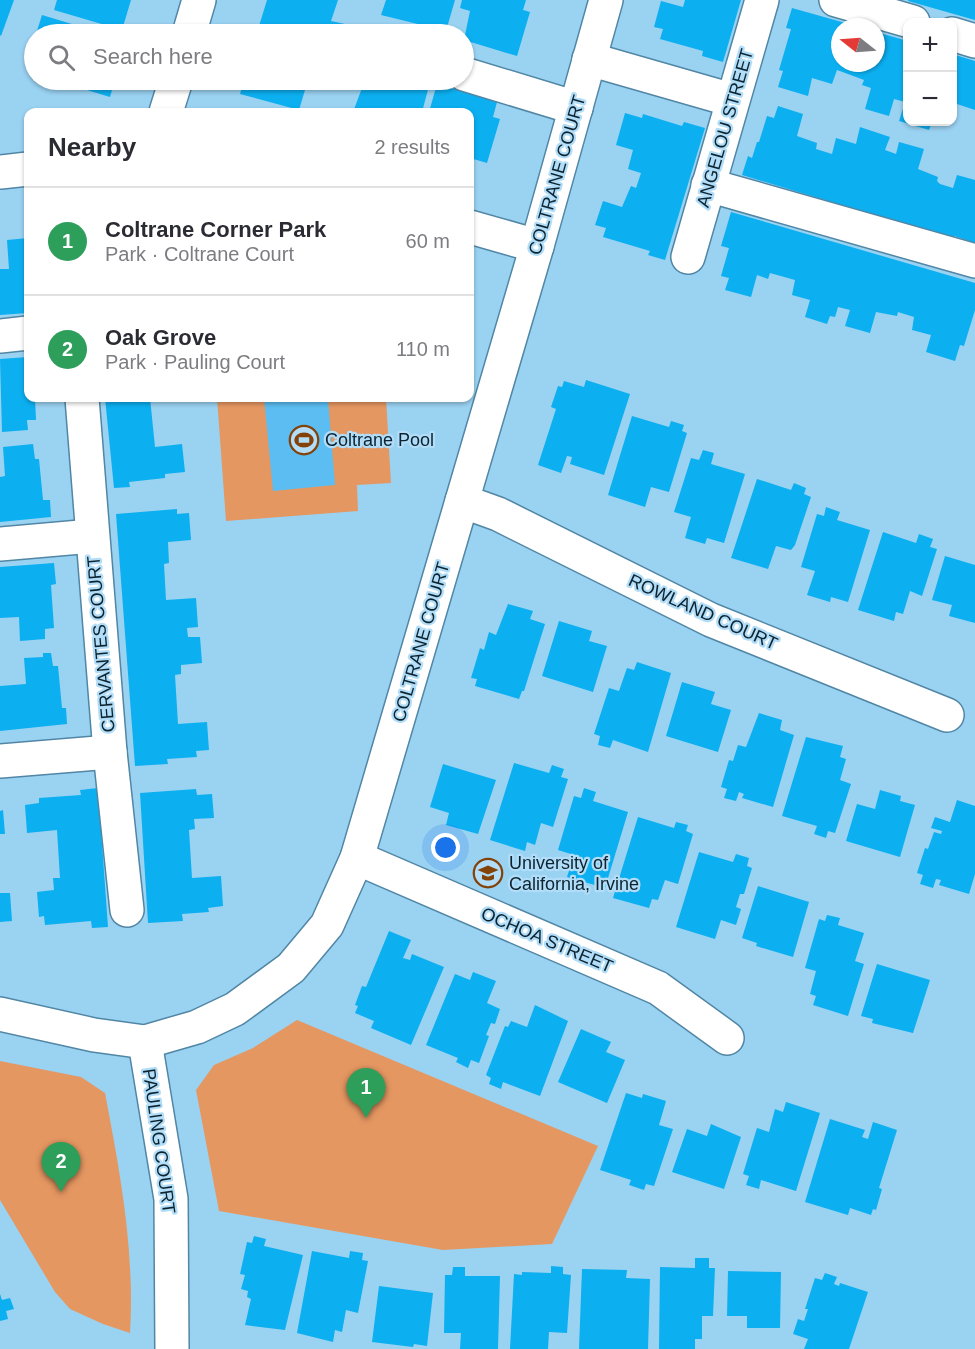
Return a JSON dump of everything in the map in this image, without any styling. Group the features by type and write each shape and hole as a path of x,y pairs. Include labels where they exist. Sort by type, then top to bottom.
{"street":[{"path":"192,24 199,0"},
{"name":"COLTRANE COURT","path":"0,1014 94,1035 145,1041 198,1027 235,1009 291,968 327,925 357,858 537,246 606,0"},
{"name":"ANGELOU STREET","path":"688,257 762,0"},
{"path":"836,0 903,19"},
{"path":"957,36 975,41"},
{"path":"589,58 732,100"},
{"path":"474,77 576,108"},
{"path":"167,108 173,90"},
{"path":"0,172 24,169"},
{"path":"708,185 975,261"},
{"path":"474,228 537,246"},
{"path":"0,336 24,333"},
{"name":"CERVANTES COURT","path":"82,402 110,752 127,910"},
{"name":"ROWLAND COURT","path":"462,501 508,519 711,620 947,715"},
{"name":"CERVANTES COURT","path":"0,544 92,536"},
{"name":"CERVANTES COURT","path":"0,761 110,752"},
{"name":"OCHOA STREET","path":"357,858 658,988 727,1038"},
{"name":"PAULING COURT","path":"145,1041 171,1199 172,1349"}],"shaded area":[{"name":"Coltrane Pool","path":"217,402 386,402 391,483 357,485 358,511 226,521"},
{"path":"297,1020 598,1146 552,1244 443,1250 219,1211 196,1090 214,1065 253,1048"},
{"path":"0,1061 81,1077 105,1093 125,1212 130,1272 130,1333 70,1309 55,1292 0,1200"}],"water":[{"name":"Coltrane Pool","path":"264,402 328,402 335,485 273,491"}],"building":[{"path":"0,0 14,0 1,36 0,35"},
{"path":"57,0 131,0 124,24 102,24 54,10"},
{"path":"267,0 338,0 331,21 345,24 260,24"},
{"path":"386,0 455,0 448,24 418,24 381,15"},
{"path":"462,0 526,0 523,10 530,12 517,56 474,43 474,24 467,24 470,11 460,8"},
{"path":"685,0 741,0 723,62 702,56 703,51 660,39 663,29 654,27 661,1 683,7"},
{"path":"975,0 975,20 908,1"},
{"path":"792,8 831,19 831,72 836,72 832,84 812,78 808,96 778,87 783,71 779,70 791,29 786,28"},
{"path":"42,15 72,24 39,24"},
{"path":"885,35 903,40 903,101 894,99 889,116 865,109 871,88 862,85 864,80 842,72 885,72"},
{"path":"957,56 975,61 975,110 957,104"},
{"path":"87,90 112,90 110,97"},
{"path":"241,90 305,90 300,108 292,108 240,94"},
{"path":"361,90 428,90 423,108 354,108"},
{"path":"435,90 457,90 497,102 493,117 500,119 487,163 474,159 474,108 430,108"},
{"path":"778,106 803,114 797,136 817,143 816,149 832,154 836,138 856,144 860,127 890,137 885,150 896,154 899,142 924,149 918,169 938,177 937,181 940,184 953,188 957,175 975,180 975,243 954,236 953,239 742,175 748,156 752,158 757,142 759,142 767,116 774,118"},
{"path":"903,108 903,122 899,121"},
{"path":"625,113 642,118 643,114 682,126 684,122 705,128 665,260 648,255 650,251 603,237 606,228 595,225 603,201 622,207 631,186 636,188 641,173 628,169 633,150 616,145"},
{"path":"916,126 930,126 929,130"},
{"path":"731,212 975,283 975,310 964,346 960,345 955,361 926,352 931,335 912,330 914,317 898,312 897,316 876,312 870,333 845,326 850,310 838,307 835,317 830,316 827,324 805,317 810,300 792,295 795,280 770,273 768,279 757,275 751,297 725,290 729,278 721,276 729,248 721,246"},
{"path":"24,238 24,313 0,315 0,269 9,269 7,240"},
{"path":"24,357 24,402 35,402 36,420 27,420 28,430 2,432 0,359"},
{"path":"586,380 630,394 604,475 570,464 572,457 567,456 561,473 538,465 556,409 551,407 558,386 562,387 564,381 584,387"},
{"path":"105,402 150,402 155,447 182,444 185,472 165,474 165,478 129,482 130,487 114,488"},
{"path":"632,416 669,427 671,421 684,425 682,431 687,433 669,492 651,487 645,507 608,495"},
{"path":"33,444 35,459 39,459 43,500 50,500 51,517 0,522 0,477 5,476 3,447"},
{"path":"703,450 714,453 711,464 745,474 724,543 707,538 705,544 685,538 691,517 674,512 691,458 699,460"},
{"path":"757,479 791,490 794,483 806,488 804,494 811,497 795,545 791,550 776,546 768,569 731,558"},
{"path":"826,507 840,512 837,520 870,530 848,602 831,597 830,602 807,595 815,571 801,567 817,514 824,516"},
{"path":"177,509 177,514 189,513 191,540 168,542 169,563 164,564 166,600 196,598 198,627 187,628 188,637 200,637 202,663 181,665 181,674 175,675 178,724 207,722 209,750 196,751 197,757 167,759 168,764 135,766 116,514"},
{"path":"883,532 916,543 919,534 933,539 930,547 937,549 922,596 910,591 903,614 896,612 894,621 858,610"},
{"path":"945,556 975,565 975,623 949,616 952,605 932,600"},
{"path":"54,563 56,584 51,585 54,628 45,629 45,639 20,641 19,617 0,618 0,567"},
{"path":"508,604 533,611 530,619 545,624 524,691 519,699 475,686 477,679 471,678 480,648 484,650 489,632 496,635"},
{"path":"559,621 592,631 589,641 607,646 593,692 542,676"},
{"path":"43,653 51,653 53,666 58,666 62,708 66,708 67,724 0,731 0,686 26,684 24,658 43,657"},
{"path":"637,662 671,673 648,752 613,740 610,748 598,745 600,736 594,734 609,688 619,691 627,668 634,670"},
{"path":"682,682 715,692 711,704 731,710 718,752 666,736"},
{"path":"759,713 782,720 780,730 794,735 773,807 742,798 744,794 739,792 736,801 724,798 727,789 721,787 729,760 733,761 738,745 746,747"},
{"path":"806,737 843,746 840,757 846,759 840,780 851,784 835,833 828,831 826,838 814,834 817,826 782,816"},
{"path":"514,763 549,773 552,765 564,769 561,777 568,779 553,827 541,823 535,845 527,842 525,851 490,840"},
{"path":"443,764 496,780 478,834 446,825 449,813 430,807"},
{"path":"98,788 108,927 92,928 91,921 45,925 44,916 39,917 37,892 54,890 53,878 60,878 57,830 27,833 25,805 39,803 39,798 81,795 80,790"},
{"path":"584,788 596,792 593,801 628,812 605,888 567,877 574,855 558,850 574,796 581,798"},
{"path":"196,789 197,795 212,794 214,818 194,819 195,829 189,830 192,878 221,876 223,906 208,908 209,912 182,914 183,921 148,923 140,793"},
{"path":"880,790 901,796 900,801 915,805 900,857 846,841 857,804 875,809"},
{"path":"957,800 975,806 975,874 969,894 939,885 941,880 936,879 933,888 920,884 923,875 917,873 925,848 928,849 934,832 941,834 942,831 931,828 935,817 950,822"},
{"path":"3,810 5,834 0,834 0,811"},
{"path":"638,817 674,828 676,822 688,825 686,831 693,834 678,884 665,880 658,900 652,899 649,908 613,898"},
{"path":"699,852 733,862 736,854 749,858 747,866 752,868 744,894 740,894 736,907 741,909 736,925 721,920 715,939 676,927"},
{"path":"758,886 809,902 793,957 756,946 757,943 742,938"},
{"path":"0,893 10,893 12,921 0,922"},
{"path":"827,915 840,918 838,925 864,933 855,961 864,964 848,1016 813,1005 816,996 810,994 816,971 805,968 819,919 825,921"},
{"path":"389,931 411,940 403,958 410,960 412,954 444,967 411,1045 371,1028 374,1021 355,1013 358,1006 355,1005 362,986 366,987"},
{"path":"877,964 930,980 913,1033 872,1023 873,1019 861,1016"},
{"path":"473,972 496,981 487,1003 500,1009 495,1024 491,1023 486,1035 489,1036 479,1063 471,1060 468,1068 456,1062 458,1058 426,1045 455,974 470,980"},
{"path":"535,1005 568,1021 540,1096 503,1082 501,1089 489,1084 491,1078 486,1075 505,1026 508,1027 511,1021 527,1027"},
{"path":"581,1029 611,1042 606,1052 625,1060 607,1103 558,1082"},
{"path":"626,1093 642,1098 643,1094 666,1101 659,1125 673,1129 654,1186 646,1184 644,1190 629,1185 631,1180 600,1170"},
{"path":"786,1102 820,1113 796,1191 761,1180 759,1189 746,1185 749,1176 743,1174 757,1128 769,1132 775,1109 783,1112"},
{"path":"830,1119 865,1130 862,1137 868,1139 873,1122 897,1130 879,1188 882,1189 876,1210 873,1209 871,1215 850,1208 848,1215 805,1202"},
{"path":"711,1124 741,1137 724,1189 672,1172 687,1129 707,1136"},
{"path":"254,1236 266,1239 264,1246 303,1255 285,1330 245,1325 251,1299 247,1297 248,1291 241,1289 245,1275 240,1274 247,1242 252,1243"},
{"path":"312,1251 349,1258 350,1251 363,1253 362,1260 368,1261 358,1313 346,1310 342,1332 335,1330 333,1342 297,1333"},
{"path":"695,1258 709,1258 709,1268 715,1268 713,1316 702,1316 702,1339 695,1339 695,1349 659,1349 660,1267 695,1268"},
{"path":"551,1266 563,1267 563,1274 571,1275 567,1333 549,1332 548,1349 510,1349 514,1274 551,1273"},
{"path":"453,1267 465,1267 465,1276 500,1276 498,1349 460,1349 461,1333 444,1333 445,1275 452,1275"},
{"path":"582,1269 627,1270 626,1278 650,1279 648,1349 579,1349"},
{"path":"728,1271 781,1272 780,1328 747,1328 747,1316 727,1316"},
{"path":"825,1273 837,1277 834,1284 839,1286 840,1283 868,1292 849,1349 804,1349 808,1339 793,1334 798,1319 804,1321 808,1309 805,1309 815,1278 822,1280"},
{"path":"379,1286 433,1293 427,1346 414,1344 413,1347 372,1342"},
{"path":"0,1294 2,1300 10,1298 14,1309 6,1311 8,1319 0,1321"}],"place":[{"name":"Coltrane Pool","path":"304,440"},
{"name":"University of California, Irvine","path":"488,873"},
{"name":"Coltrane Corner Park","path":"366,1118"},
{"name":"Oak Grove","path":"61,1192"}]}
